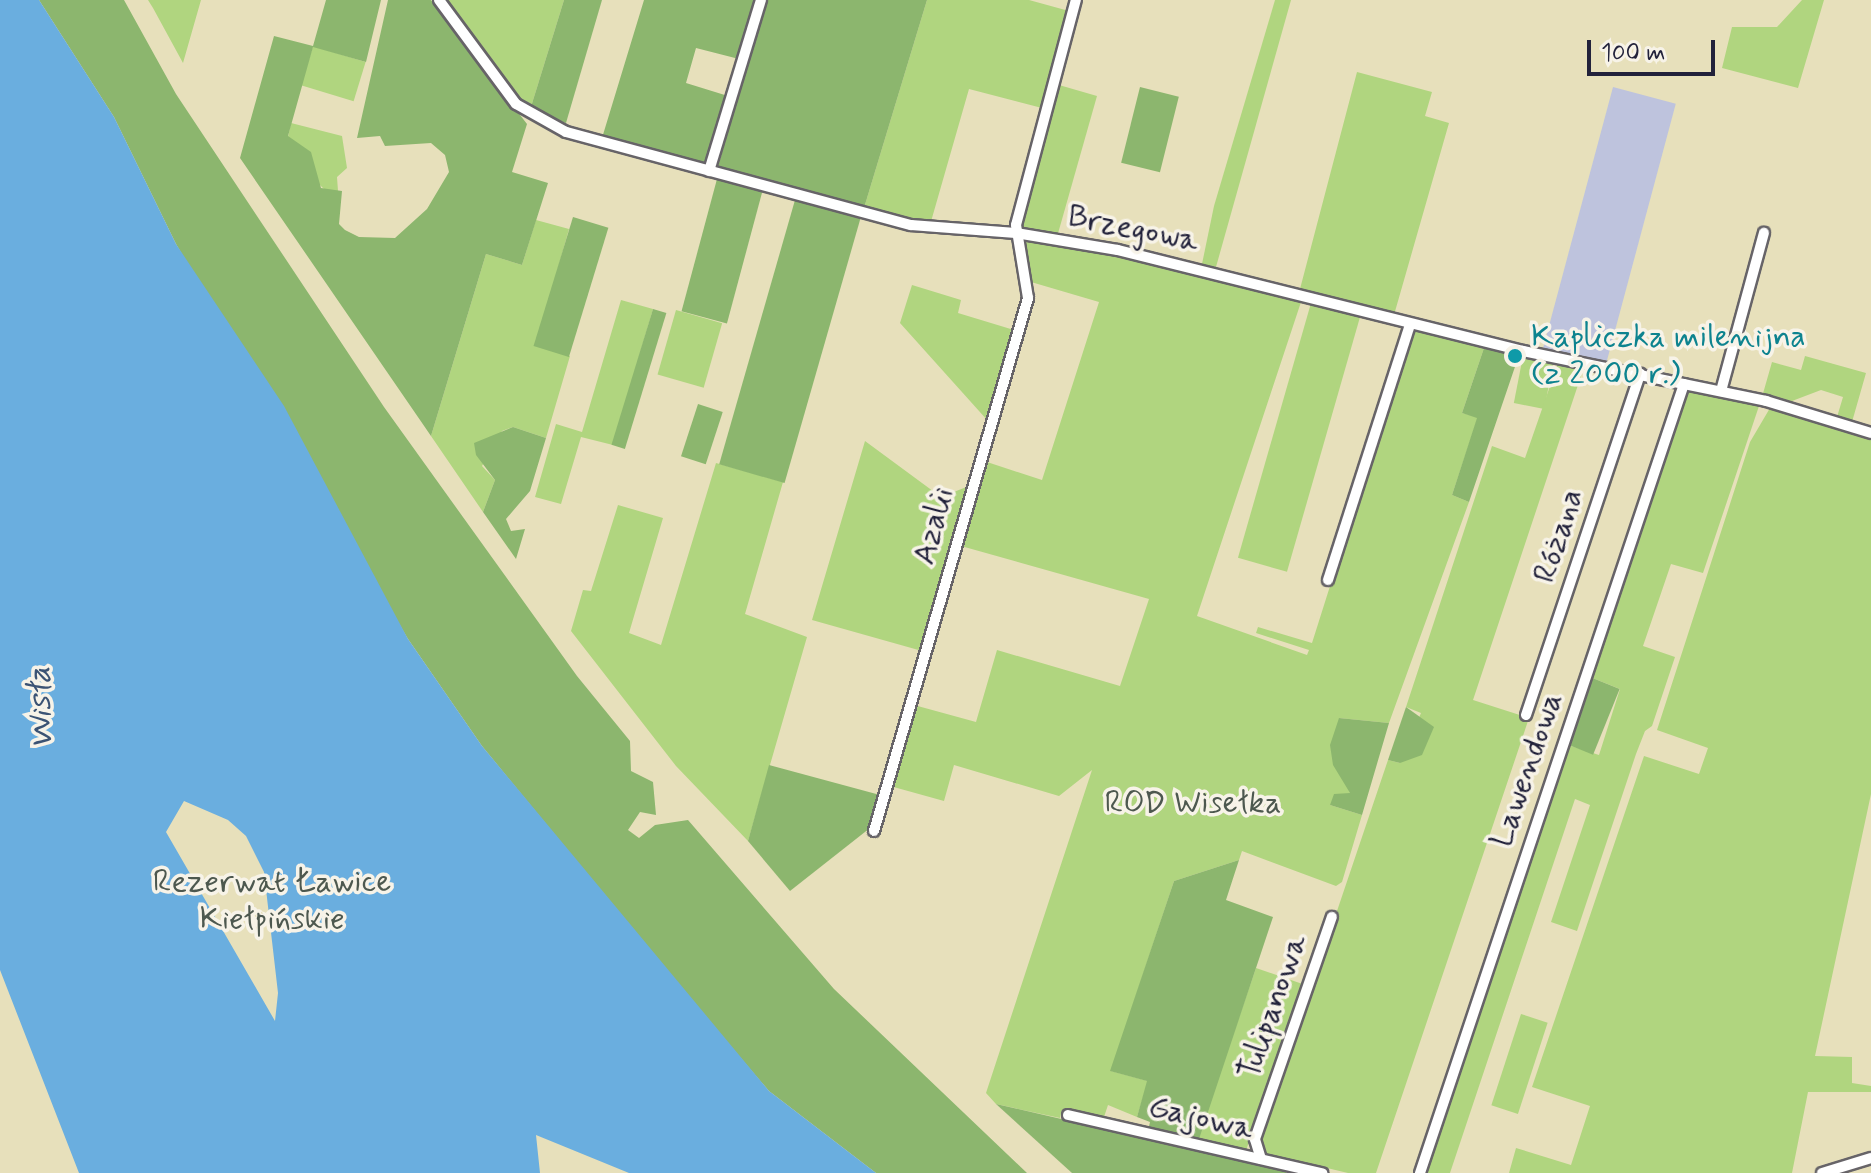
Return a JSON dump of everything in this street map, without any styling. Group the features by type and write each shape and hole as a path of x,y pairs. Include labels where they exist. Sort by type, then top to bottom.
{"street":[{"name":"Brzegowa","path":"439,0 516,104 531,116 566,132 911,225 1016,233 1202,268 1410,324 1721,391 1871,433"},
{"path":"709,171 761,0"},
{"path":"1016,233 1076,0"},
{"name":"Azalii","path":"874,831 1028,298 1016,233"},
{"path":"1721,391 1764,233"},
{"path":"1328,580 1410,324"},
{"name":"Różana","path":"1526,715 1640,374"},
{"name":"Lawendowa","path":"1420,1173 1684,384"},
{"name":"Tulipanowa","path":"1261,1159 1255,1139 1332,917"},
{"name":"Gajowa","path":"1068,1115 1322,1173"},
{"path":"1822,1173 1871,1158"}],"shaded area":[{"path":"1613,87 1676,104 1605,367 1543,350"}],"green space":[{"path":"39,0 124,0 176,94 384,407 577,676 630,741 631,771 653,782 656,815 640,812 628,830 639,838 655,825 688,820 834,989 1027,1173 876,1173 769,1091 674,980 482,746 408,639 176,244 114,117"},
{"path":"148,0 201,0 183,63 153,8"},
{"path":"326,0 381,0 366,62 313,47 288,136 311,152 321,188 342,191 339,224 345,230 359,237 395,238 427,209 449,172 445,155 431,143 385,146 380,136 357,138 388,0 431,0 527,124 512,172 548,183 522,265 486,254 431,436 240,158 274,36 313,46"},
{"path":"445,0 564,0 530,110 521,103"},
{"path":"564,0 602,0 566,123 530,110"},
{"path":"644,0 756,0 739,59 696,48 686,83 728,96 707,168 602,138"},
{"path":"766,0 927,0 864,208 717,170"},
{"path":"927,0 1029,0 1069,11 1042,108 969,89 930,225 864,208"},
{"path":"1275,0 1291,0 1216,267 1202,264 1214,206"},
{"path":"1802,0 1824,0 1798,88 1722,68 1732,27 1777,27"},
{"path":"313,46 366,62 354,101 301,85"},
{"path":"1357,72 1432,92 1425,116 1449,123 1394,315 1300,289"},
{"path":"1059,85 1097,96 1057,237 1022,231 1019,226"},
{"path":"1140,87 1179,97 1160,172 1121,163"},
{"path":"291,123 342,136 347,168 337,177 338,191 326,191 317,182 311,160 288,137"},
{"path":"717,179 762,191 727,323 682,311"},
{"path":"795,200 860,219 785,483 719,464"},
{"path":"573,217 608,228 569,357 534,346"},
{"path":"536,220 569,229 536,346 570,356 546,438 513,427 502,431 482,466 495,480 483,512 431,436 486,254 522,265"},
{"name":"ROD Wisełka","path":"1023,239 1116,253 1301,302 1197,616 1307,655 1309,650 1256,633 1258,627 1312,643 1412,327 1485,345 1462,413 1478,417 1452,495 1469,502 1389,723 1339,718 1350,793 1330,805 1362,815 1342,882 1336,886 1242,851 1239,860 1174,881 1111,1071 1148,1081 1137,1117 1108,1105 1103,1120 1062,1110 1060,1118 996,1104 986,1093 1092,770 1059,796 954,765 944,801 890,786 914,705 976,722 997,650 1120,686 1149,599 961,546 984,461 1042,480 1099,302 1031,282"},
{"path":"912,285 961,300 958,313 1014,330 988,421 900,323"},
{"path":"621,300 653,309 613,445 581,437 561,504 535,497 556,424 582,432"},
{"path":"1311,303 1360,317 1287,572 1238,558"},
{"path":"653,309 666,313 625,449 611,445"},
{"path":"676,310 722,323 704,388 658,374"},
{"path":"1485,345 1519,355 1469,502 1452,495 1477,418 1462,413"},
{"path":"1523,356 1553,362 1544,409 1514,403"},
{"path":"1805,356 1866,373 1852,422 1837,417 1843,397 1821,390 1792,401 1762,397 1772,362 1801,370"},
{"path":"1558,363 1583,370 1473,700 1529,718 1376,1173 1348,1173 1264,1153 1259,1142 1388,760 1400,763 1421,713 1406,707 1492,446 1525,458"},
{"path":"1686,389 1759,406 1703,573 1671,564 1643,646 1675,657 1652,726 1645,731 1636,754 1577,931 1551,922 1590,805 1575,799 1450,1173 1425,1173 1568,745 1599,755 1620,689 1590,677"},
{"path":"698,404 723,412 706,464 681,456"},
{"path":"1770,408 1871,436 1871,794 1815,1056 1852,1057 1852,1083 1871,1086 1871,1092 1808,1092 1792,1173 1509,1173 1516,1148 1571,1165 1590,1106 1532,1087 1644,756 1699,774 1708,748 1657,730 1750,442"},
{"path":"513,427 546,438 530,491 506,519 511,531 525,529 516,559 483,512 495,480 476,455 474,443"},
{"path":"865,441 941,497 969,486 922,651 812,620"},
{"path":"716,463 783,482 745,614 807,637 748,841 676,766 571,631 583,590 591,591 618,505 663,518 629,633 661,645"},
{"path":"1590,677 1620,689 1593,755 1563,743"},
{"path":"1406,707 1434,727 1422,755 1400,763 1388,760"},
{"path":"1339,718 1389,723 1362,815 1330,805 1334,794 1350,793 1333,765 1330,745"},
{"path":"769,765 880,795 870,828 790,891 748,841"},
{"path":"1239,860 1226,900 1273,917 1198,1142 1148,1131 1150,1122 1137,1117 1147,1081 1110,1071 1174,881"},
{"path":"1256,968 1303,984 1244,1157 1196,1141"},
{"path":"1521,1014 1548,1023 1518,1114 1491,1105"},
{"path":"996,1104 1286,1171 1286,1173 1072,1173"}],"water":[{"name":"Rezerwat Ławice Kiełpińskie","path":"0,0 39,0 114,117 176,244 284,406 408,639 482,746 769,1091 876,1173 629,1173 536,1135 540,1173 79,1173 0,970","holes":["184,801 228,820 246,836 264,872 278,993 275,1021 166,832"]}],"place":[{"name":"Kapliczka milenijna (z 2000 r.)","path":"1515,356"}],"water label":[{"name":"Wisła","path":"41,708"}]}
